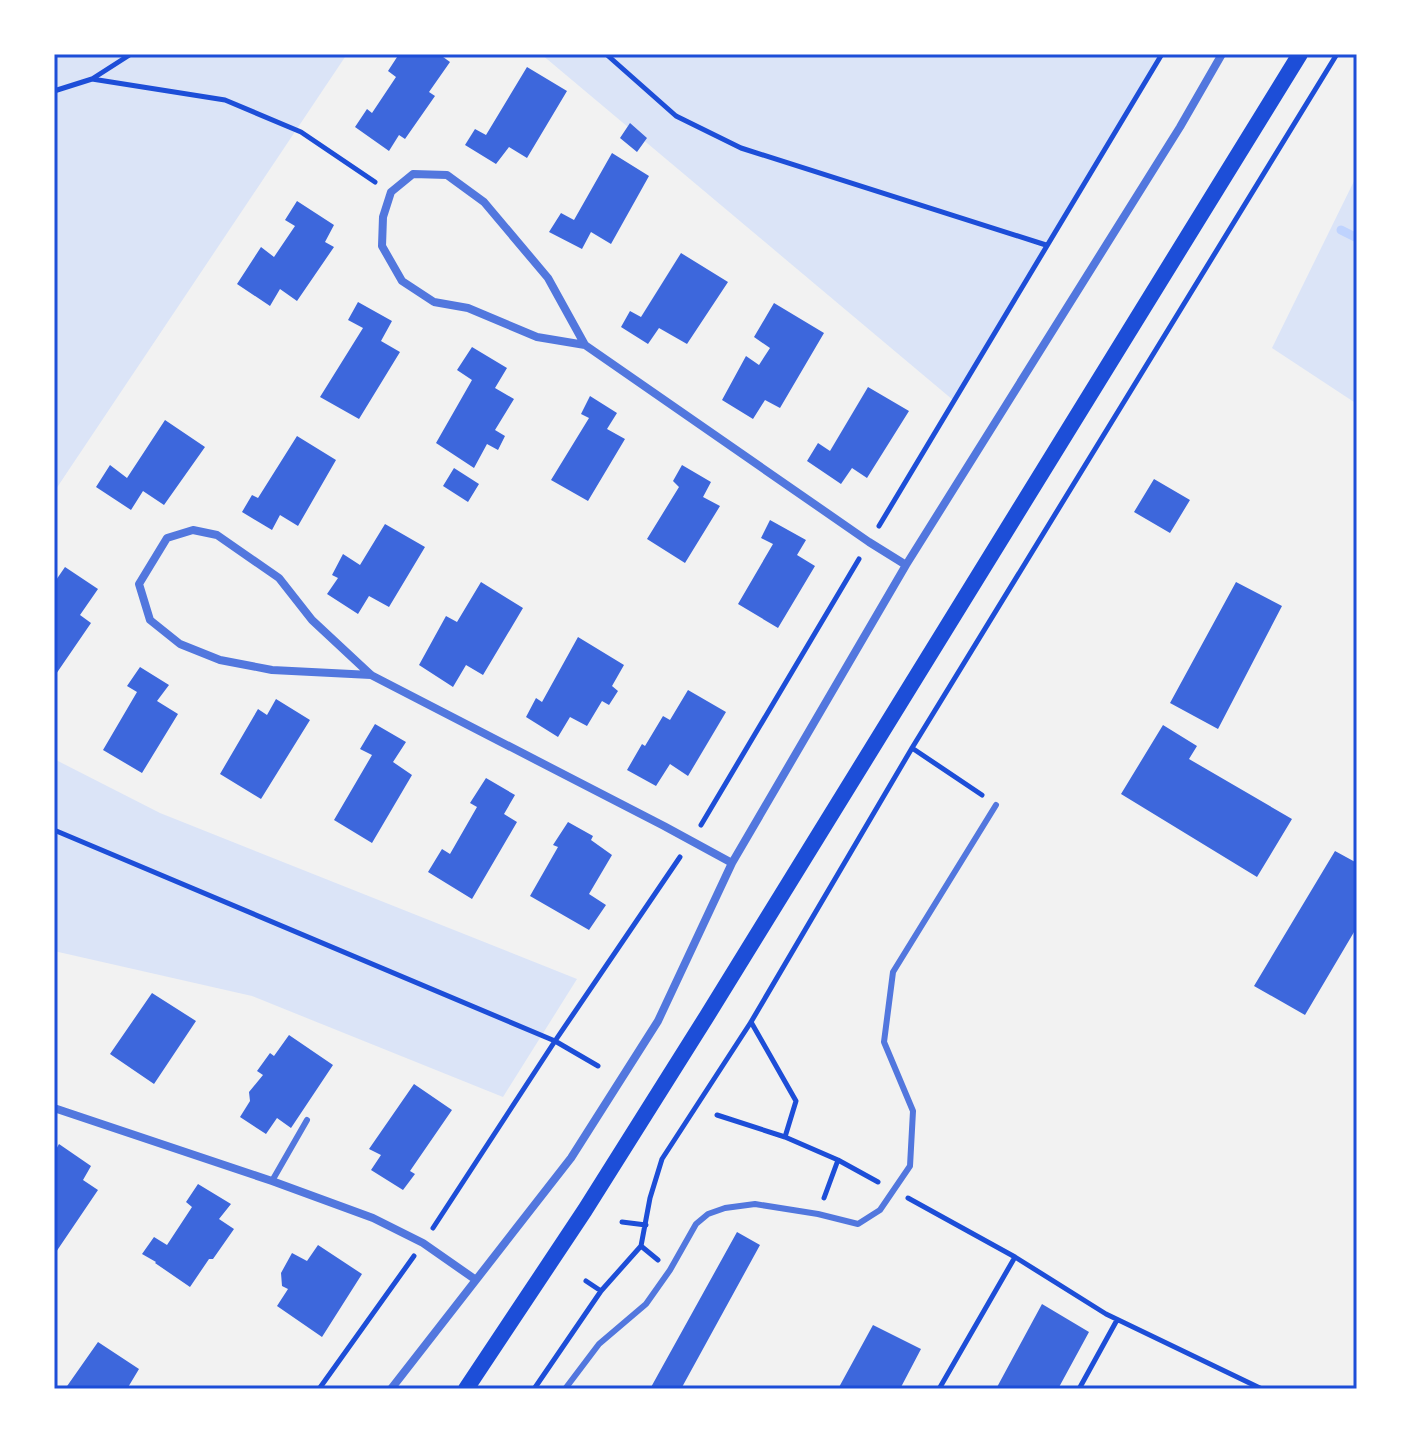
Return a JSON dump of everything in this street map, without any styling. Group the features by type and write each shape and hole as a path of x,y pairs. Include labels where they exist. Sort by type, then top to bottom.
{"main road":[{"path":"466,1389 585,1210 715,1003 1300,54"},
{"path":"475,1389 497,1343"}],"street":[{"path":"391,1389 571,1158 658,1021 732,863 906,565 1172,140 1222,54"},
{"path":"585,345 548,278 484,202 447,175 413,174 391,192 383,217 382,246 402,281 434,302 468,308 537,337 585,345 906,565"},
{"path":"371,675 272,670 220,660 180,644 150,620 139,584 167,538 193,530 217,535 279,578 312,620 371,675 732,863"},
{"path":"54,1108 373,1218 423,1243 476,1280"}],"lane":[{"path":"565,1389 599,1344 646,1304 696,1224 708,1214 755,1204 858,1224 880,1210 910,1166 913,1111 884,1042 893,972 996,805"},
{"path":"272,1181 307,1120"}],"path":[{"path":"54,91 92,79 131,54"},
{"path":"606,54 676,116 741,148 1046,245"},
{"path":"319,1389 423,1243 692,840 1162,54"},
{"path":"534,1389 601,1291 641,1246 650,1198 662,1159 751,1022 912,748 1337,54"},
{"path":"92,79 225,100 301,132 391,192"},
{"path":"912,748 996,805"},
{"path":"54,830 555,1041 598,1066"},
{"path":"751,1022 796,1101 785,1137"},
{"path":"717,1115 785,1137 838,1160 1015,1257 1117,1319 1262,1389"},
{"path":"818,1214 838,1160"},
{"path":"622,1222 646,1225"},
{"path":"939,1389 1015,1257"},
{"path":"586,1281 601,1291"},
{"path":"1079,1389 1117,1319"}],"shaded area":[{"path":"54,54 347,54 54,492"},
{"path":"541,54 1162,54 953,400"},
{"path":"1357,175 1357,404 1272,348"},
{"path":"54,759 160,813 577,979 503,1097 252,996 54,951"}],"building":[{"path":"399,54 439,54 450,62 429,92 435,96 405,139 399,135 389,151 355,127 367,109 372,113 396,77 388,71"},
{"path":"527,67 567,91 527,158 509,147 496,164 465,145 475,129 486,135"},
{"path":"630,123 647,138 637,152 620,138"},
{"path":"612,153 649,176 611,244 591,232 582,249 549,232 561,213 574,220"},
{"path":"297,201 334,225 325,242 334,247 297,301 280,289 270,306 237,284 261,247 274,257 295,226 285,220"},
{"path":"681,253 728,282 687,344 659,328 648,344 621,327 630,311 641,317"},
{"path":"358,302 392,321 381,341 400,352 359,419 320,397 363,328 348,320"},
{"path":"774,303 824,333 780,408 765,400 753,419 722,400 746,356 759,365 770,348 754,337"},
{"path":"472,347 507,368 495,388 514,399 495,430 505,436 498,450 487,444 474,468 436,443 472,380 457,370"},
{"path":"868,387 909,411 867,478 852,468 841,484 807,461 818,443 830,451"},
{"path":"590,396 617,413 607,429 625,439 588,501 551,480 589,418 581,414"},
{"path":"165,420 205,447 164,505 143,491 131,510 96,487 110,465 127,478"},
{"path":"297,436 336,460 298,526 280,515 272,530 242,512 252,495 258,498"},
{"path":"682,465 711,482 703,497 720,506 685,563 647,539 679,487 673,481"},
{"path":"454,468 479,484 468,502 443,486"},
{"path":"1154,479 1190,500 1170,533 1134,512"},
{"path":"770,520 806,540 797,555 815,566 778,628 738,604 773,544 761,538"},
{"path":"385,524 425,547 389,607 369,596 358,614 327,594 338,578 332,575 343,554 360,565"},
{"path":"65,567 98,589 80,615 91,623 54,677 54,583"},
{"path":"481,582 523,608 483,675 466,665 453,687 419,665 446,616 457,622"},
{"path":"1236,582 1282,606 1218,729 1170,703"},
{"path":"578,637 624,665 612,686 618,691 609,705 602,701 587,726 570,717 558,737 526,717 536,698 542,702"},
{"path":"140,667 169,685 157,701 178,714 142,773 103,750 137,692 127,686"},
{"path":"688,690 726,712 688,776 670,764 656,786 627,770 663,716 670,720"},
{"path":"276,699 310,720 261,799 220,774 258,709 267,715"},
{"path":"375,724 406,742 393,762 412,775 372,843 334,820 372,755 360,749"},
{"path":"1163,725 1197,746 1189,759 1292,819 1257,877 1121,794"},
{"path":"486,778 515,795 504,814 517,822 472,899 428,872 442,849 450,854 477,807 470,803"},
{"path":"568,822 593,836 591,840 612,855 589,894 606,905 589,930 530,896 558,847 553,845"},
{"path":"1335,851 1357,863 1357,927 1305,1015 1254,986"},
{"path":"152,993 196,1021 154,1084 110,1054"},
{"path":"289,1035 333,1065 291,1128 277,1118 266,1134 240,1117 250,1101 249,1092 263,1075 257,1071 270,1053 274,1056"},
{"path":"414,1084 452,1110 410,1171 415,1174 403,1190 371,1170 381,1155 369,1149"},
{"path":"59,1144 91,1166 83,1180 98,1190 54,1255 54,1172 57,1167 54,1153"},
{"path":"198,1184 231,1204 219,1219 234,1229 190,1287 142,1254 154,1237 167,1245 192,1207 186,1202"},
{"path":"737,1232 760,1245 681,1389 650,1389"},
{"path":"318,1245 362,1274 322,1337 277,1306 288,1289 282,1286 281,1273 292,1253 307,1261"},
{"path":"1042,1304 1089,1332 1058,1389 996,1389"},
{"path":"873,1325 921,1349 900,1389 838,1389"},
{"path":"98,1342 139,1369 127,1389 65,1389"}],"waterway":[{"path":"1341,230 1357,238"}]}
